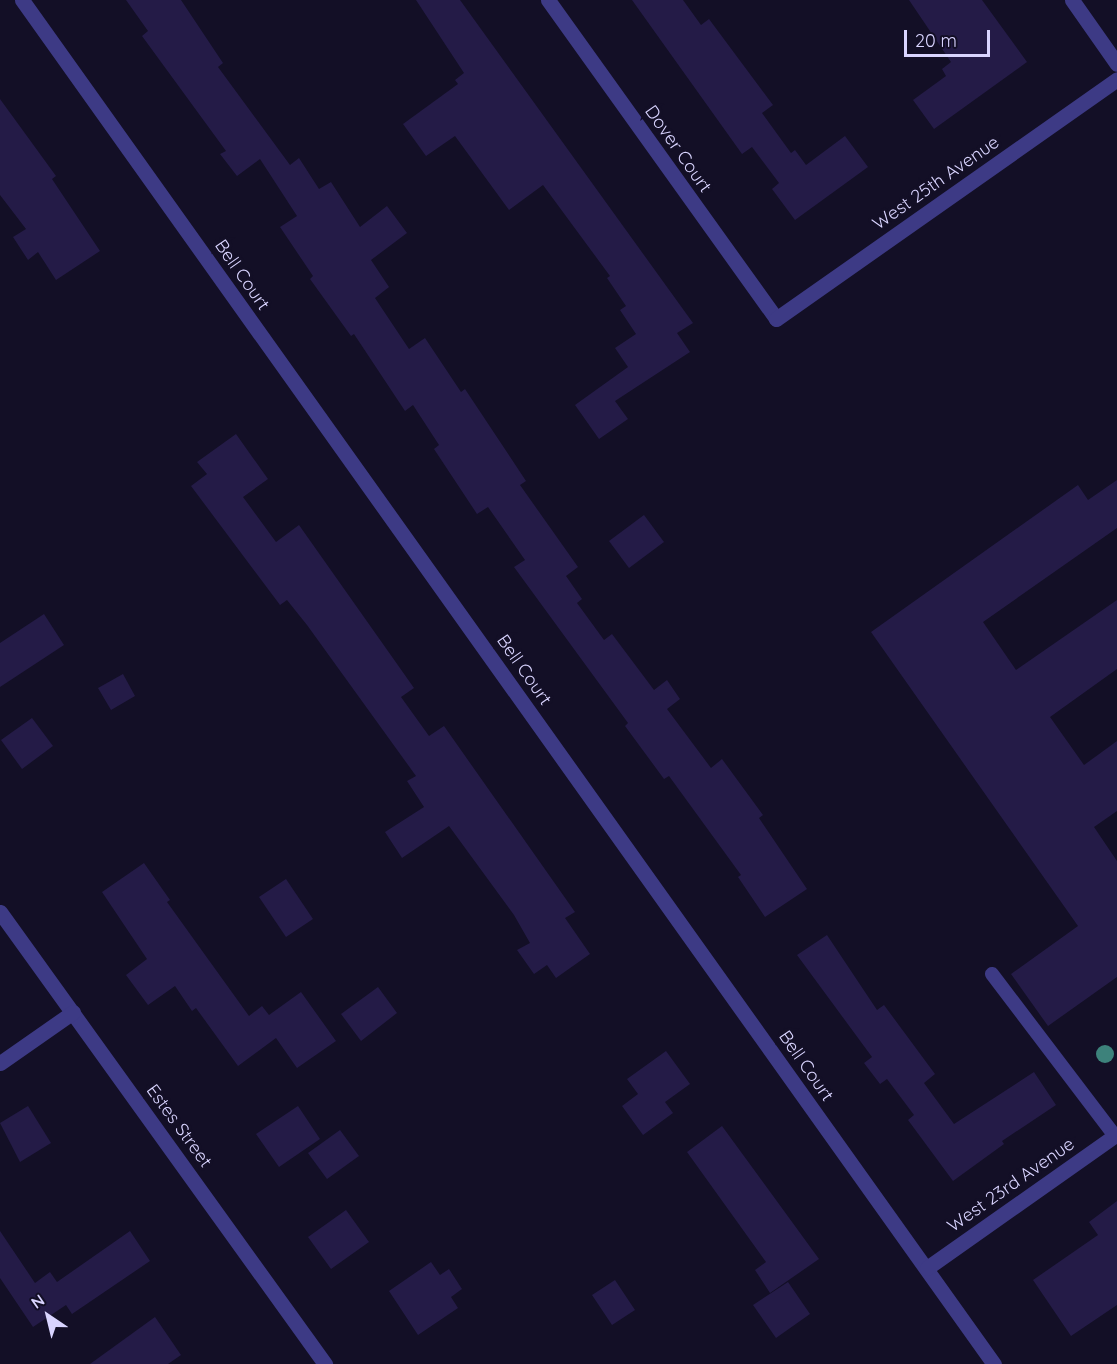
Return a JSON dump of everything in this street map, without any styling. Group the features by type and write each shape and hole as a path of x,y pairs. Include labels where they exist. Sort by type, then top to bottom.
{"street":[{"name":"Bell Court","path":"22,0 994,1364"},
{"name":"Dover Court","path":"548,0 777,319"},
{"path":"1072,0 1117,64"},
{"name":"West 25th Avenue","path":"777,319 1117,79"},
{"name":"Estes Street","path":"0,912 325,1364"},
{"path":"0,1063 73,1012"},
{"name":"West 23rd Avenue","path":"927,1268 1116,1135"}],"lane":[{"path":"992,974 1116,1135"}],"building":[{"path":"126,0 181,0 223,63 218,67 290,165 299,158 319,189 331,182 360,227 387,206 407,233 371,260 389,287 375,298 409,349 425,338 461,392 465,389 526,481 520,485 578,567 566,576 582,599 577,603 604,640 612,634 654,690 667,680 680,699 667,709 711,768 722,759 763,815 759,818 807,889 765,917 738,877 741,875 669,776 664,779 625,726 628,723 514,567 525,560 488,507 477,514 434,449 439,445 413,405 405,411 354,334 351,336 310,279 313,276 280,227 297,216 260,159 237,176 220,154 226,151 142,36 148,31"},
{"path":"416,0 460,0 693,323 677,333 690,352 615,401 628,419 599,439 575,405 628,367 615,348 636,334 620,310 626,306 607,278 610,276 543,185 509,210 455,136 426,156 403,124 458,84 455,80 464,73"},
{"path":"632,0 683,0 701,25 709,19 773,105 762,113 791,153 795,150 806,165 845,136 868,167 795,220 772,189 779,183 752,147 742,154"},
{"path":"909,0 982,0 1027,62 934,129 913,100 946,76 942,69 951,62"},
{"path":"0,99 56,176 52,179 100,251 56,280 38,252 28,260 13,237 26,229 0,195"},
{"path":"236,434 268,479 243,497 276,542 299,525 414,688 401,697 429,736 444,726 575,912 565,918 590,954 556,978 547,965 534,974 517,950 530,943 514,915 449,826 402,858 385,832 424,807 407,781 416,776 307,625 287,600 280,605 191,486 207,474 197,462"},
{"path":"1117,480 1117,528 983,622 1016,670 1117,600 1117,669 1050,717 1084,765 1117,741 1117,811 1094,827 1117,861 1117,977 1048,1026 1011,974 1078,926 871,632 1078,485 1088,500"},
{"path":"644,515 664,542 629,568 609,541"},
{"path":"44,614 64,645 0,687 0,643"},
{"path":"123,674 135,696 111,710 98,688"},
{"path":"32,718 53,746 22,769 1,740"},
{"path":"144,863 170,900 167,902 249,1016 262,1006 269,1015 301,992 336,1041 297,1068 276,1038 238,1066 196,1008 192,1011 175,986 148,1005 126,975 147,959 102,892"},
{"path":"286,879 313,919 286,937 259,897"},
{"path":"827,935 877,1010 884,1005 935,1074 924,1083 954,1124 1034,1072 1056,1105 1002,1141 1004,1144 953,1181 908,1120 914,1115 887,1079 880,1084 864,1063 872,1057 797,955"},
{"path":"378,987 397,1013 361,1041 341,1014"},
{"path":"666,1051 690,1084 665,1102 673,1113 643,1135 622,1106 638,1094 627,1079"},
{"path":"28,1106 51,1143 20,1162 0,1123"},
{"path":"298,1106 320,1139 279,1167 256,1134"},
{"path":"722,1126 819,1259 770,1293 755,1270 766,1262 687,1152"},
{"path":"340,1130 359,1156 327,1179 308,1153"},
{"path":"1117,1201 1117,1305 1071,1336 1033,1280 1098,1235 1089,1222"},
{"path":"346,1210 369,1242 331,1269 308,1237"},
{"path":"0,1231 35,1283 50,1272 57,1282 130,1231 150,1261 72,1314 66,1305 33,1327 0,1278"},
{"path":"431,1262 440,1275 449,1269 462,1289 451,1297 458,1308 418,1335 389,1291"},
{"path":"615,1280 635,1310 612,1325 592,1295"},
{"path":"788,1282 810,1314 776,1338 753,1305"},
{"path":"155,1317 181,1355 168,1364 90,1364"}]}
